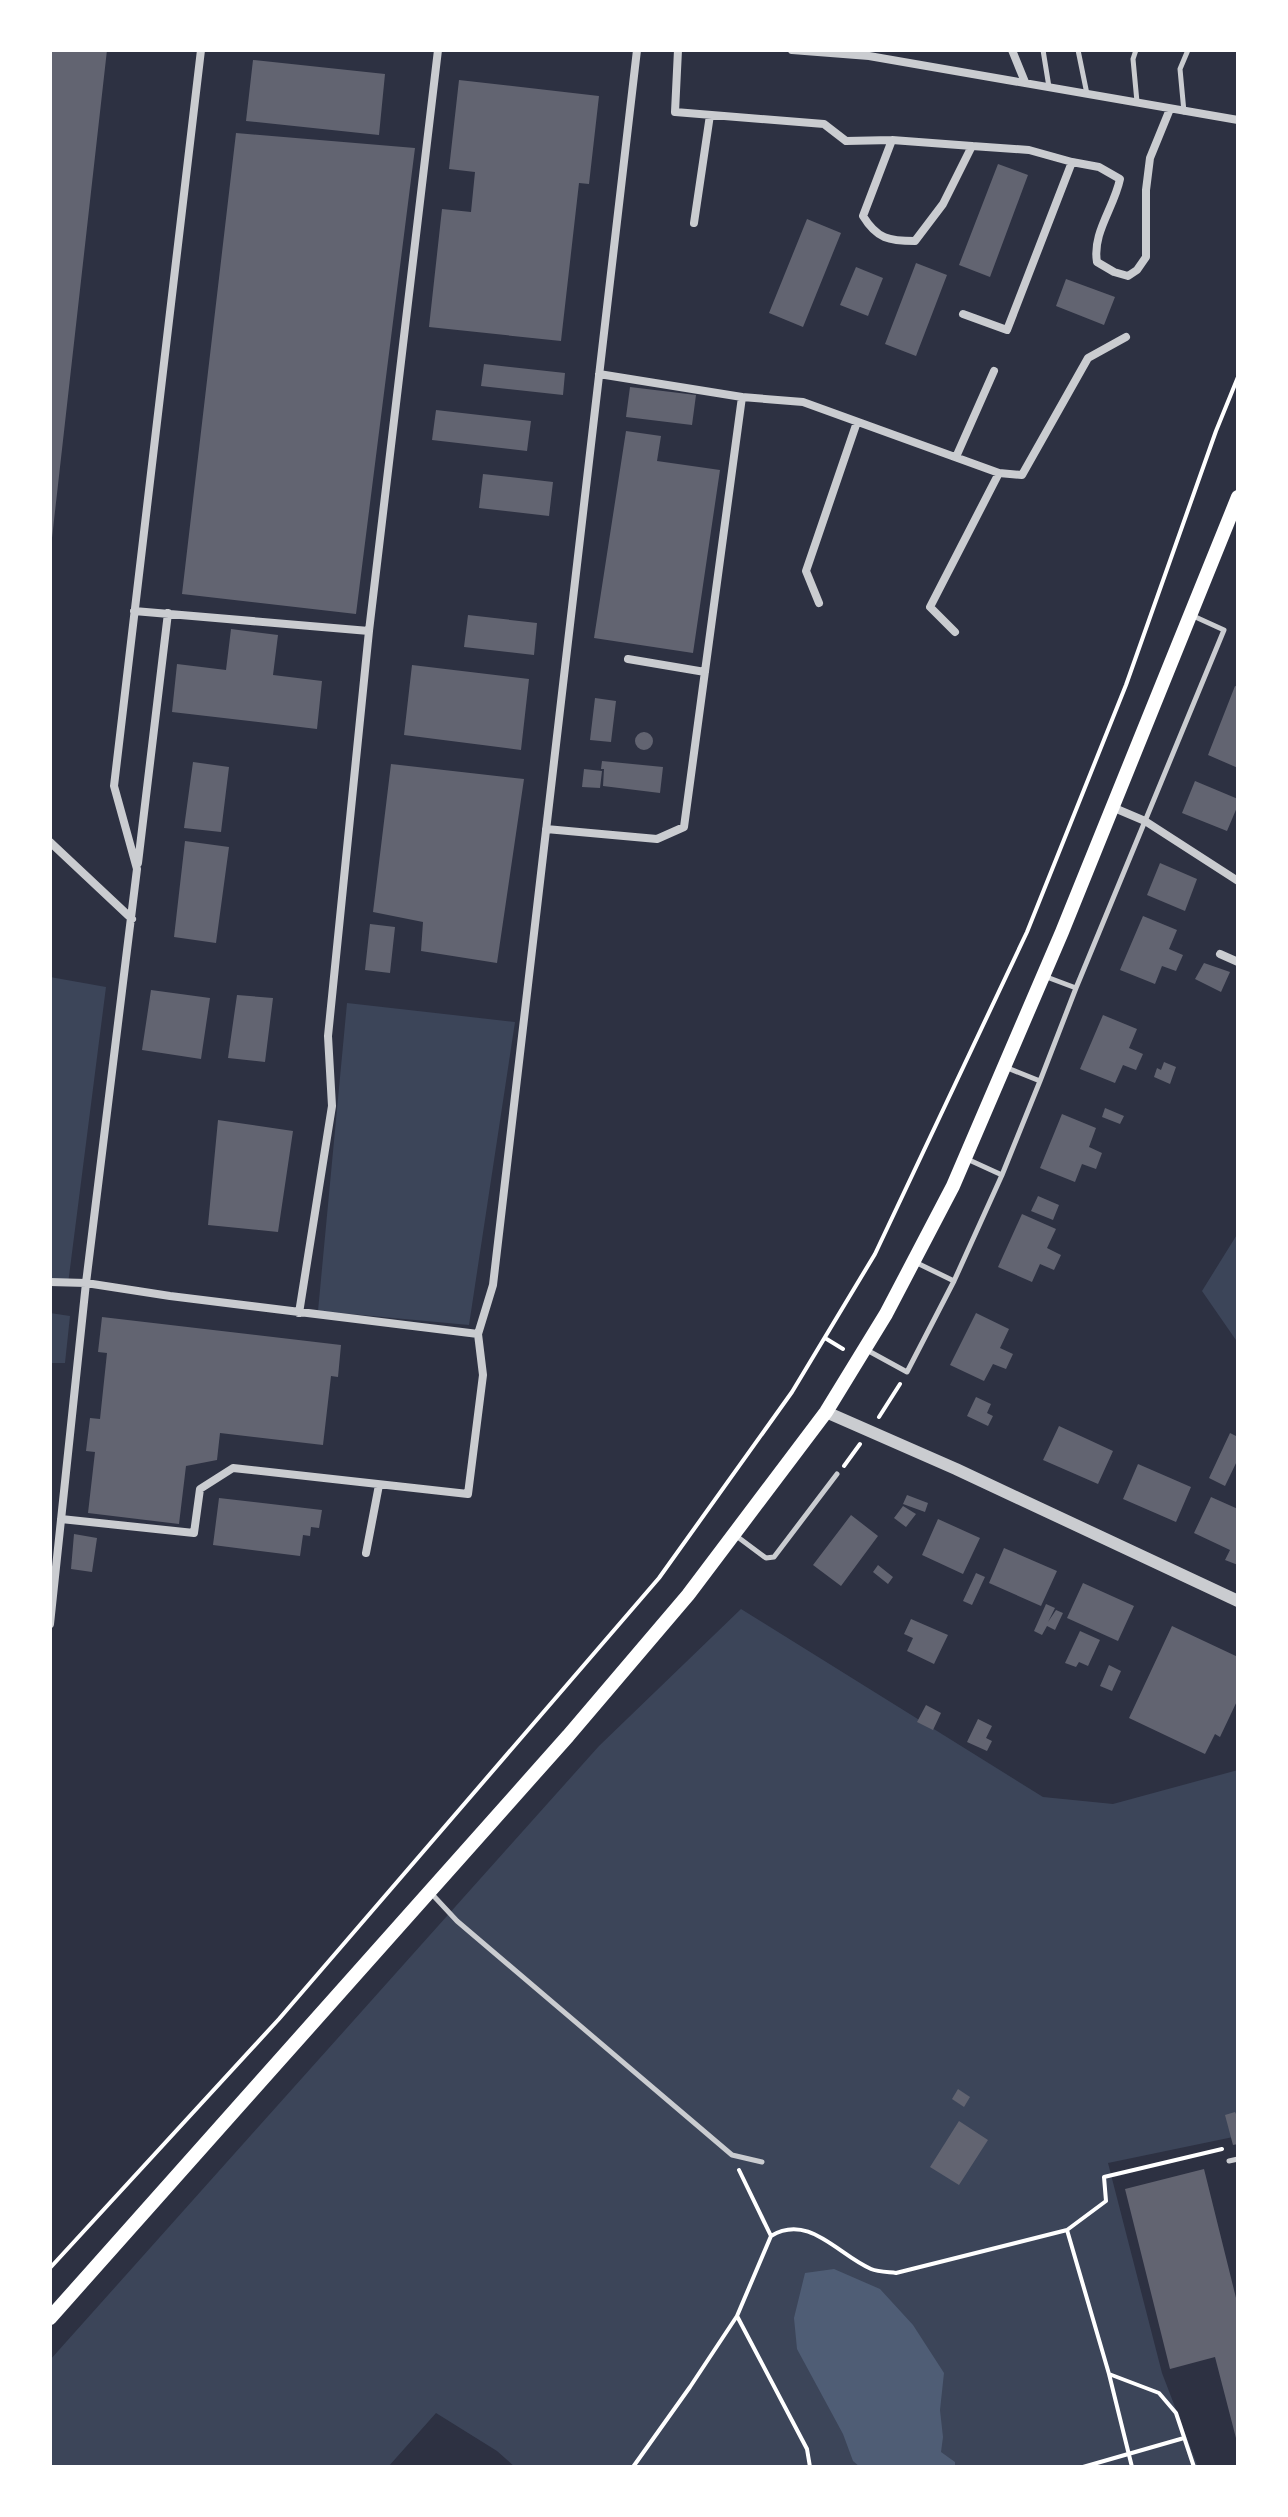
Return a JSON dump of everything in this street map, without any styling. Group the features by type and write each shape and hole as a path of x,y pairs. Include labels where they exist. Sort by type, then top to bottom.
{"main road":[{"path":"50,2318 648,1642 688,1595 826,1412 865,1349 953,1186 1043,975 1238,497"}],"street":[{"path":"137,869 114,786 201,50"},
{"path":"299,1313 332,1106 328,1036 369,631 438,50"},
{"path":"61,1519 194,1533 200,1489 233,1468 468,1494 483,1375 478,1334 493,1285 637,50"},
{"path":"678,50 675,112 824,124 846,141 892,140 1029,150 1099,167 1120,179 1117,194 1094,247 1097,262 1128,276 1137,270 1146,257 1146,190 1150,158 1170,109"},
{"path":"792,50 870,53 1238,120"},
{"path":"1012,50 1025,82"},
{"path":"694,223 710,115"},
{"path":"892,140 863,216 874,233 899,241 915,241 943,204 972,146"},
{"path":"963,314 1007,330 1072,162"},
{"path":"599,374 742,397 803,402 999,473 1022,475 1088,358 1126,337"},
{"path":"956,457 994,371"},
{"path":"546,829 657,839 684,827 742,397"},
{"path":"819,603 806,571 857,422"},
{"path":"955,632 930,607 999,473"},
{"path":"134,611 369,631"},
{"path":"50,1624 86,1283 168,613"},
{"path":"628,659 705,672"},
{"path":"1112,807 1145,821 1238,881"},
{"path":"50,842 132,919"},
{"path":"1220,954 1238,962"},
{"path":"50,1282 86,1283 478,1334"},
{"path":"826,1412 1238,1601"},
{"path":"366,1553 379,1485"},
{"path":"50,1534 60,1538"}],"lane":[{"path":"1043,50 1049,87"},
{"path":"1078,50 1087,94"},
{"path":"1136,50 1133,59 1138,103"},
{"path":"1184,112 1180,69 1188,50"},
{"path":"865,1349 907,1372 954,1281 1002,1175 1224,630 1190,615"},
{"path":"1043,975 1076,988"},
{"path":"1004,1066 1040,1081"},
{"path":"965,1158 1002,1175"},
{"path":"913,1262 954,1281"},
{"path":"734,1534 766,1558 774,1557 837,1474"},
{"path":"429,1892 457,1921 732,2155 762,2162"},
{"path":"1229,2161 1238,2159"}],"path":[{"path":"50,2268 279,2019 659,1578 792,1392 875,1254 1027,932 1126,685 1238,377"},
{"path":"633,2467 737,2316 771,2236 781,2230 805,2229 872,2270 896,2273 1067,2230 1106,2201 1104,2177 1221,2148 1229,2161"},
{"path":"732,2155 771,2236"},
{"path":"1067,2230 1109,2374 1132,2467"},
{"path":"737,2316 807,2449 810,2467"},
{"path":"1109,2374 1159,2393 1176,2413 1194,2467"},
{"path":"1083,2467 1185,2437"}],"shaded area":[{"path":"50,977 106,987 68,1284 50,1282"},
{"path":"347,1003 515,1022 469,1325 318,1311"},
{"path":"1238,1233 1238,1343 1202,1291"},
{"path":"50,1313 70,1316 65,1363 50,1363"},
{"path":"741,1609 1043,1797 1113,1804 1238,1770 1238,2136 1108,2163 1162,2373 1198,2467 515,2467 497,2451 436,2413 388,2467 50,2467 50,2360 599,1746"},
{"path":"834,2269 880,2289 913,2325 944,2373 940,2410 941,2452 955,2462 955,2467 860,2467 853,2461 843,2434 797,2349 794,2318 805,2273"}],"building":[{"path":"50,50 107,50 52,538 50,537"},
{"path":"253,60 385,74 379,135 246,121"},
{"path":"459,80 599,96 589,184 579,183 561,341 429,327 442,209 471,212 475,172 449,169"},
{"path":"236,133 415,148 356,614 182,594"},
{"path":"998,164 1028,175 990,277 959,265"},
{"path":"807,219 841,233 803,327 769,313"},
{"path":"916,263 947,275 916,356 885,344"},
{"path":"856,267 883,278 868,316 840,305"},
{"path":"1066,279 1115,297 1104,325 1056,306"},
{"path":"484,364 565,373 563,395 481,386"},
{"path":"630,387 696,395 692,425 626,417"},
{"path":"436,410 531,421 527,451 432,440"},
{"path":"626,431 661,436 657,461 720,470 693,653 594,638"},
{"path":"483,474 553,482 549,516 479,508"},
{"path":"468,615 537,623 534,655 464,647"},
{"path":"231,629 278,635 273,675 322,681 317,729 172,712 177,664 226,670"},
{"path":"412,665 529,679 521,750 404,735"},
{"path":"1235,686 1238,687 1238,768 1208,755"},
{"path":"595,698 616,701 611,742 590,740"},
{"path":"644,732 653,741 644,750 635,741"},
{"path":"602,761 663,767 660,793 603,786"},
{"path":"193,762 229,767 221,832 184,828"},
{"path":"391,764 524,779 497,963 421,951 423,922 373,912"},
{"path":"584,769 602,771 600,788 582,787"},
{"path":"1195,781 1238,799 1227,831 1182,813"},
{"path":"185,841 229,847 216,943 174,937"},
{"path":"1160,863 1197,879 1185,911 1147,895"},
{"path":"1143,916 1177,930 1169,949 1183,955 1176,971 1162,966 1155,984 1120,970"},
{"path":"370,924 395,927 390,973 365,970"},
{"path":"1204,963 1230,972 1221,992 1195,979"},
{"path":"151,990 210,998 201,1059 142,1050"},
{"path":"237,995 273,998 265,1062 228,1058"},
{"path":"1103,1015 1137,1029 1129,1048 1143,1054 1136,1070 1123,1065 1115,1083 1080,1069"},
{"path":"1164,1062 1176,1067 1170,1084 1154,1077 1157,1068 1161,1070"},
{"path":"1105,1108 1124,1116 1120,1124 1102,1117"},
{"path":"1062,1114 1096,1128 1089,1147 1102,1153 1096,1169 1082,1164 1075,1182 1040,1168"},
{"path":"218,1120 293,1131 278,1232 208,1225"},
{"path":"1038,1196 1059,1205 1053,1220 1031,1211"},
{"path":"1022,1214 1056,1229 1047,1248 1061,1255 1054,1270 1040,1264 1032,1282 998,1267"},
{"path":"976,1313 1009,1329 1000,1348 1013,1354 1006,1369 993,1364 984,1381 950,1365"},
{"path":"102,1317 341,1345 338,1377 331,1376 323,1445 220,1433 217,1460 186,1466 179,1524 88,1513 95,1452 86,1451 90,1418 100,1419 107,1353 98,1352"},
{"path":"976,1397 991,1404 987,1413 993,1416 988,1426 967,1416"},
{"path":"1059,1426 1113,1451 1098,1484 1043,1460"},
{"path":"1230,1433 1238,1437 1238,1459 1225,1486 1209,1478"},
{"path":"1138,1464 1191,1487 1176,1522 1123,1499"},
{"path":"907,1495 928,1503 925,1512 903,1504"},
{"path":"1211,1497 1238,1509 1238,1565 1225,1560 1230,1550 1194,1533"},
{"path":"219,1498 322,1510 319,1528 311,1527 310,1536 303,1535 300,1556 213,1545"},
{"path":"903,1506 916,1514 906,1527 894,1518"},
{"path":"851,1515 878,1536 841,1586 813,1565"},
{"path":"938,1519 980,1538 963,1574 922,1555"},
{"path":"74,1534 97,1538 92,1572 71,1569"},
{"path":"1004,1548 1057,1571 1041,1606 989,1583"},
{"path":"878,1565 893,1577 888,1584 873,1572"},
{"path":"976,1573 985,1577 972,1605 963,1601"},
{"path":"1083,1583 1134,1606 1118,1641 1067,1618"},
{"path":"1046,1604 1055,1608 1048,1622 1056,1610 1063,1613 1055,1630 1047,1626 1042,1635 1034,1631"},
{"path":"911,1619 948,1635 934,1664 907,1651 913,1638 904,1634"},
{"path":"1172,1626 1238,1657 1238,1699 1220,1737 1215,1734 1205,1754 1129,1718"},
{"path":"1080,1631 1100,1640 1088,1666 1079,1662 1076,1667 1065,1663"},
{"path":"1109,1665 1121,1671 1112,1691 1100,1686"},
{"path":"926,1705 941,1713 933,1730 917,1722"},
{"path":"978,1719 992,1726 986,1738 992,1741 987,1751 967,1742"},
{"path":"958,2089 970,2097 964,2107 952,2099"},
{"path":"1235,2112 1238,2118 1238,2144 1233,2145 1225,2115"},
{"path":"959,2121 988,2140 959,2185 930,2167"},
{"path":"1204,2169 1238,2306 1237,2442 1215,2357 1170,2369 1125,2189"}]}
